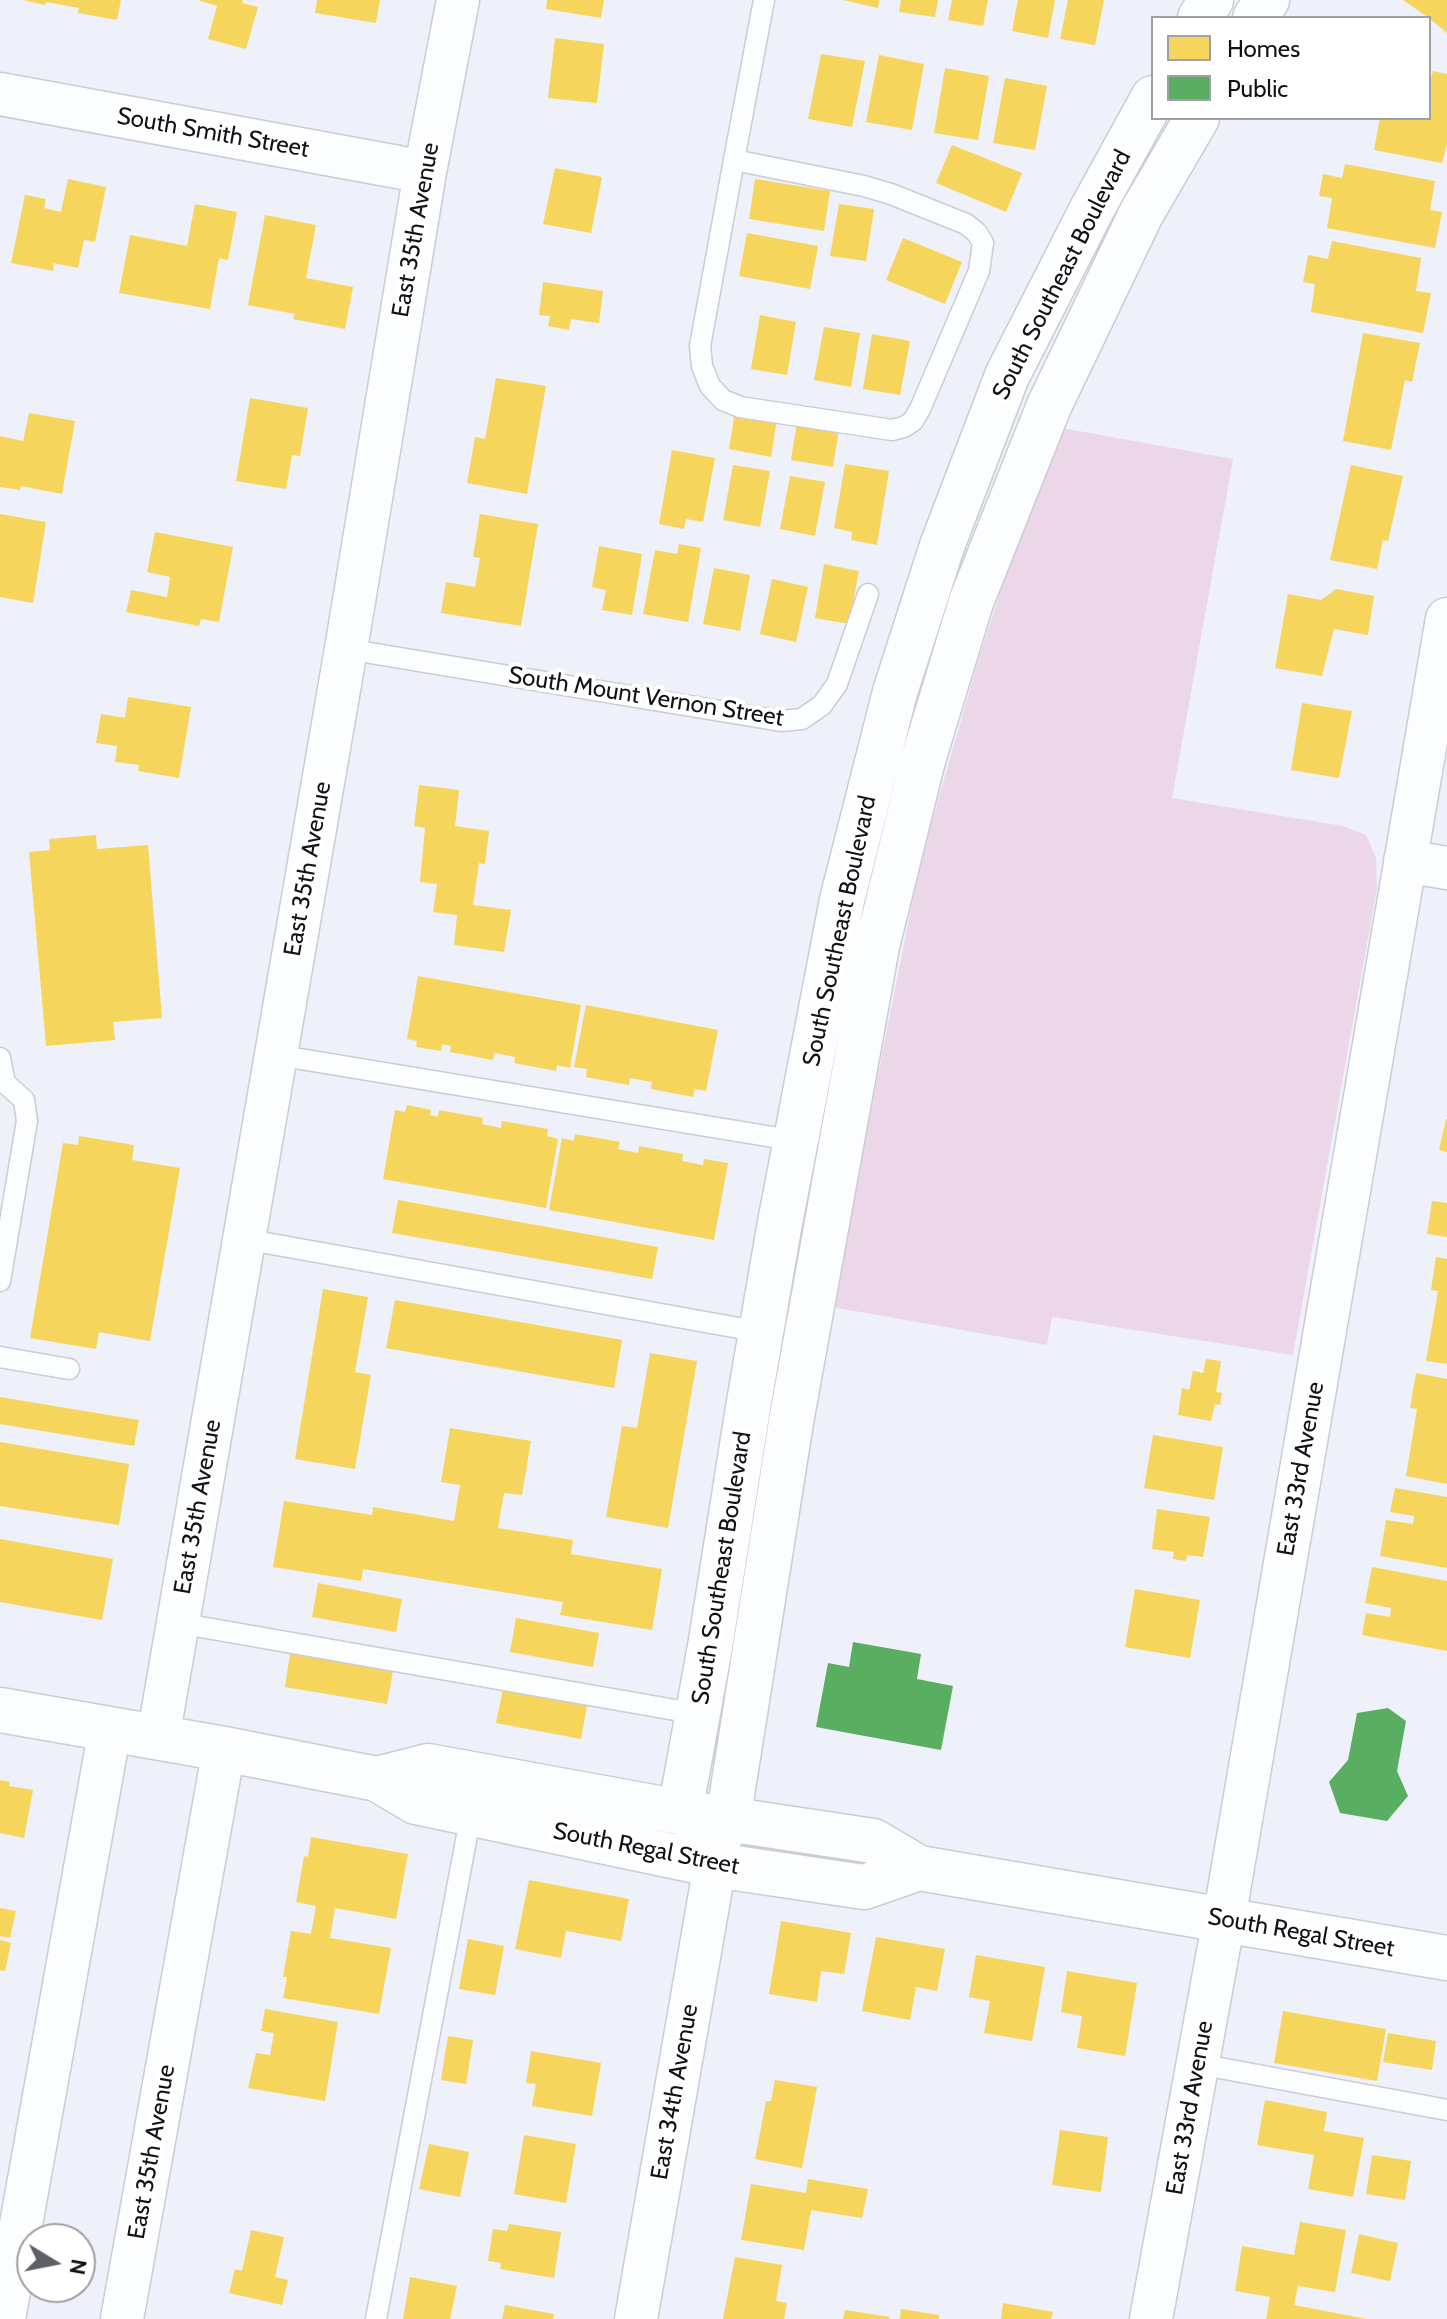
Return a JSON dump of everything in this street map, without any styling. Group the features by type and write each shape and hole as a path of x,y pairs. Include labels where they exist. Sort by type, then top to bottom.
{"main road":[{"name":"South Southeast Boulevard","path":"680,1812 761,1332 842,900 895,692 942,546 1007,376 1151,102"},
{"name":"South Southeast Boulevard","path":"706,1847 791,1422 877,946 923,760 971,602 1049,406 1141,214 1196,120"},
{"name":"South Regal Street","path":"0,1710 377,1779 416,1802 471,1814 706,1847 873,1841 919,1868 1447,1958"},
{"name":"South Regal Street","path":"377,1779 428,1766 680,1812 706,1847 780,1873 864,1887 919,1868"}],"street":[{"name":"East 35th Avenue","path":"158,1738 425,172 458,0"},
{"name":"South Smith Street","path":"0,94 425,172"},
{"name":"East 33rd Avenue","path":"1151,2319 1224,1919 1447,619"},
{"path":"1405,861 1447,868"},
{"path":"4,2319 110,1729"},
{"name":"East 35th Avenue","path":"122,2319 224,1749"},
{"name":"East 34th Avenue","path":"636,2319 706,1847"}],"lane":[{"path":"734,160 891,194 966,224 977,233 983,243 979,271 920,409 913,421 904,427 892,430 740,407 723,400 710,386 702,366 700,346 734,160 764,0"},
{"name":"South Mount Vernon Street","path":"346,649 781,721 802,719 822,705 837,684 868,594"},
{"path":"276,1055 797,1141"},
{"path":"0,1058 2,1082 24,1100 27,1121 0,1281"},
{"path":"244,1239 761,1332"},
{"path":"0,1357 69,1369"},
{"path":"178,1623 698,1714"},
{"path":"376,2319 471,1814"},
{"path":"1198,2064 1447,2110"}],"shaded area":[{"path":"1062,428 1233,459 1172,798 1343,826 1366,835 1376,858 1377,888 1293,1355 1052,1317 1047,1345 832,1307 920,863 981,651 1018,539"}],"building: Homes":[{"path":"23,0 121,0 117,20 78,13 79,8"},
{"path":"198,0 243,0 242,3 258,7 246,49 208,39 217,6"},
{"path":"317,0 380,0 376,23 315,13"},
{"path":"547,0 604,0 601,18 546,9"},
{"path":"843,0 879,0 878,8"},
{"path":"901,0 938,0 935,17 899,12"},
{"path":"952,0 988,0 983,26 948,20"},
{"path":"1018,0 1055,0 1048,38 1012,31"},
{"path":"1068,0 1104,0 1095,45 1060,39"},
{"path":"1403,0 1447,0 1447,33 1431,20 1431,16 1426,16"},
{"path":"555,38 604,44 597,103 548,98"},
{"path":"821,54 865,61 852,127 808,119"},
{"path":"879,55 924,64 912,130 866,122"},
{"path":"945,68 989,76 978,140 934,133"},
{"path":"1433,71 1447,74 1447,144 1442,163 1374,150 1380,120 1431,120"},
{"path":"1005,78 1047,86 1035,150 993,143"},
{"path":"952,145 1022,173 1006,212 936,183"},
{"path":"1345,164 1435,181 1430,210 1442,212 1435,248 1327,228 1332,198 1319,196 1323,174 1342,178"},
{"path":"555,168 602,177 591,233 543,224"},
{"path":"68,179 106,187 95,242 84,240 78,268 53,263 54,271 11,263 25,195 46,199 44,208 61,212"},
{"path":"755,179 830,191 824,231 749,219"},
{"path":"195,204 237,212 228,260 219,258 210,309 119,293 130,235 187,246"},
{"path":"839,204 874,209 866,261 830,256"},
{"path":"265,215 316,225 306,278 353,287 345,329 293,319 295,314 248,305"},
{"path":"747,233 818,246 810,289 739,276"},
{"path":"903,238 962,262 945,304 886,280"},
{"path":"1332,241 1421,258 1416,291 1431,293 1423,333 1311,312 1315,284 1303,282 1308,255 1328,259"},
{"path":"543,282 603,291 599,323 571,319 569,330 548,326 550,316 539,315"},
{"path":"760,315 796,322 787,375 751,369"},
{"path":"824,327 860,333 851,387 814,380"},
{"path":"1363,333 1420,343 1412,382 1405,380 1391,450 1343,441"},
{"path":"872,334 910,341 900,395 863,389"},
{"path":"496,378 546,386 527,494 467,483 475,437 485,439"},
{"path":"250,398 308,408 300,456 292,455 286,489 236,481"},
{"path":"735,412 777,419 771,457 729,449"},
{"path":"29,413 75,421 62,494 21,486 20,490 0,487 0,436 23,441"},
{"path":"797,422 839,430 833,467 791,460"},
{"path":"672,450 715,458 703,522 686,519 684,529 659,524"},
{"path":"845,464 889,471 877,545 851,540 852,532 834,528"},
{"path":"733,465 770,471 760,527 723,520"},
{"path":"1351,465 1403,476 1388,541 1383,540 1377,569 1330,560"},
{"path":"790,476 825,482 815,536 780,529"},
{"path":"0,514 46,522 33,603 0,597"},
{"path":"480,514 538,524 521,626 441,613 446,582 475,587 480,558 473,557"},
{"path":"155,532 233,547 219,622 201,619 199,626 126,612 131,590 167,597 170,577 147,572"},
{"path":"679,544 701,548 688,622 643,614 655,550 677,554"},
{"path":"599,546 642,554 632,615 602,610 606,590 592,587"},
{"path":"824,564 859,571 849,624 815,618"},
{"path":"714,568 750,575 740,631 703,624"},
{"path":"772,579 808,587 796,642 760,634"},
{"path":"1336,589 1374,596 1368,635 1334,629 1322,676 1275,668 1288,594 1321,600"},
{"path":"128,697 191,707 179,778 138,771 139,765 115,762 117,746 96,743 101,714 125,718"},
{"path":"1302,703 1352,711 1339,778 1291,770"},
{"path":"419,785 459,790 455,826 489,831 485,864 479,863 473,905 511,910 504,952 454,945 457,915 433,912 437,884 420,882 425,828 414,826"},
{"path":"96,835 97,849 148,845 162,1018 113,1022 115,1040 46,1046 29,852 50,850 49,839"},
{"path":"418,976 581,1005 570,1068 557,1065 556,1071 514,1063 515,1057 494,1053 493,1060 450,1052 451,1046 442,1044 441,1051 416,1047 417,1041 407,1039"},
{"path":"586,1005 718,1030 706,1091 695,1089 693,1097 651,1089 652,1082 630,1078 629,1085 586,1077 587,1069 574,1067"},
{"path":"407,1105 431,1110 430,1115 438,1117 439,1110 483,1118 482,1124 501,1128 502,1121 548,1129 547,1136 558,1139 546,1208 383,1179 395,1110 405,1112"},
{"path":"1447,1119 1447,1152 1439,1150"},
{"path":"575,1134 620,1142 618,1149 638,1153 639,1146 683,1154 682,1161 703,1165 704,1159 728,1163 714,1240 549,1210 562,1138 574,1141"},
{"path":"79,1136 134,1145 132,1160 180,1168 150,1341 99,1332 96,1349 30,1338 63,1143 78,1145"},
{"path":"398,1200 658,1247 652,1279 392,1233"},
{"path":"1432,1201 1447,1203 1447,1237 1427,1234"},
{"path":"1436,1257 1447,1259 1447,1364 1426,1361 1438,1291 1431,1290"},
{"path":"323,1289 368,1297 355,1372 371,1375 355,1469 295,1459"},
{"path":"395,1300 622,1340 614,1388 386,1348"},
{"path":"650,1353 697,1361 668,1528 606,1517 622,1426 637,1428"},
{"path":"1206,1359 1221,1361 1216,1392 1222,1393 1220,1405 1215,1404 1211,1421 1178,1415 1182,1388 1189,1390 1193,1371 1203,1373"},
{"path":"1416,1373 1447,1379 1447,1484 1406,1476 1417,1409 1410,1408"},
{"path":"0,1397 139,1420 134,1446 0,1424"},
{"path":"450,1428 531,1441 522,1495 504,1493 498,1528 573,1540 571,1554 662,1569 652,1630 560,1615 563,1602 363,1569 361,1581 273,1567 284,1501 372,1515 373,1507 454,1521 460,1485 441,1482"},
{"path":"1153,1435 1223,1447 1214,1500 1144,1488"},
{"path":"0,1442 129,1464 119,1525 0,1506"},
{"path":"1395,1488 1447,1497 1447,1568 1380,1556 1386,1520 1413,1524 1414,1516 1390,1512"},
{"path":"1157,1509 1210,1517 1203,1557 1187,1555 1186,1561 1173,1559 1174,1552 1152,1549"},
{"path":"0,1539 113,1559 102,1620 0,1602"},
{"path":"1372,1567 1447,1581 1447,1651 1362,1635 1366,1613 1390,1617 1391,1608 1365,1603"},
{"path":"318,1583 402,1599 396,1632 312,1617"},
{"path":"1135,1589 1200,1600 1190,1658 1125,1647"},
{"path":"516,1618 599,1633 593,1667 510,1652"},
{"path":"290,1654 393,1671 387,1704 285,1687"},
{"path":"503,1689 587,1706 581,1739 496,1723"},
{"path":"0,1780 10,1782 9,1786 33,1790 24,1838 0,1833"},
{"path":"311,1837 408,1854 396,1919 335,1908 330,1938 391,1948 379,2014 283,1998 287,1977 283,1977 291,1931 311,1934 316,1906 296,1902 304,1856 308,1857"},
{"path":"529,1880 629,1899 621,1941 566,1931 561,1958 515,1949"},
{"path":"0,1908 16,1911 10,1938 0,1936"},
{"path":"781,1921 851,1933 844,1974 821,1971 817,2002 769,1994"},
{"path":"876,1937 945,1949 937,1991 916,1987 910,2020 862,2011"},
{"path":"468,1939 504,1946 495,1995 459,1989"},
{"path":"0,1940 11,1943 5,1971 0,1970"},
{"path":"976,1955 1045,1967 1032,2041 984,2033 990,2001 969,1997"},
{"path":"1067,1971 1137,1983 1125,2056 1077,2048 1082,2016 1061,2012"},
{"path":"265,2009 338,2022 325,2101 248,2088 256,2053 270,2055 274,2033 261,2031"},
{"path":"1283,2011 1386,2029 1377,2081 1274,2063"},
{"path":"1388,2033 1436,2041 1432,2070 1383,2062"},
{"path":"448,2036 473,2040 466,2084 441,2080"},
{"path":"531,2051 601,2063 592,2116 532,2106 536,2084 526,2083"},
{"path":"775,2080 817,2087 802,2168 755,2159 766,2101 771,2101"},
{"path":"1265,2100 1327,2112 1324,2131 1364,2138 1353,2197 1308,2189 1314,2155 1257,2145"},
{"path":"1060,2130 1108,2137 1101,2192 1052,2185"},
{"path":"524,2135 576,2144 566,2203 514,2194"},
{"path":"429,2144 469,2152 460,2197 419,2189"},
{"path":"1372,2155 1411,2161 1405,2200 1366,2194"},
{"path":"808,2179 868,2189 862,2218 811,2210 804,2250 741,2240 751,2184 806,2193"},
{"path":"1300,2222 1346,2230 1335,2292 1298,2286 1294,2305 1367,2319 1266,2319 1270,2297 1235,2291 1242,2246 1294,2255"},
{"path":"509,2224 561,2232 554,2278 500,2269 501,2263 488,2261 493,2229 507,2231"},
{"path":"251,2230 284,2237 275,2277 288,2280 282,2305 229,2293 235,2269 242,2271"},
{"path":"1359,2234 1398,2243 1390,2281 1351,2273"},
{"path":"735,2257 782,2265 776,2301 787,2303 784,2319 723,2319"},
{"path":"410,2277 457,2286 450,2319 403,2319"},
{"path":"1003,2303 1053,2312 1051,2319 1001,2319"},
{"path":"505,2305 554,2314 553,2319 502,2319"},
{"path":"901,2309 939,2315 939,2319 900,2319"},
{"path":"845,2310 890,2317 890,2319 843,2319"}],"building: Public":[{"path":"853,1642 921,1654 917,1679 953,1686 941,1750 816,1727 828,1663 849,1667"},
{"path":"1388,1708 1406,1721 1397,1771 1408,1796 1387,1821 1340,1813 1329,1782 1348,1760 1357,1713"}]}
